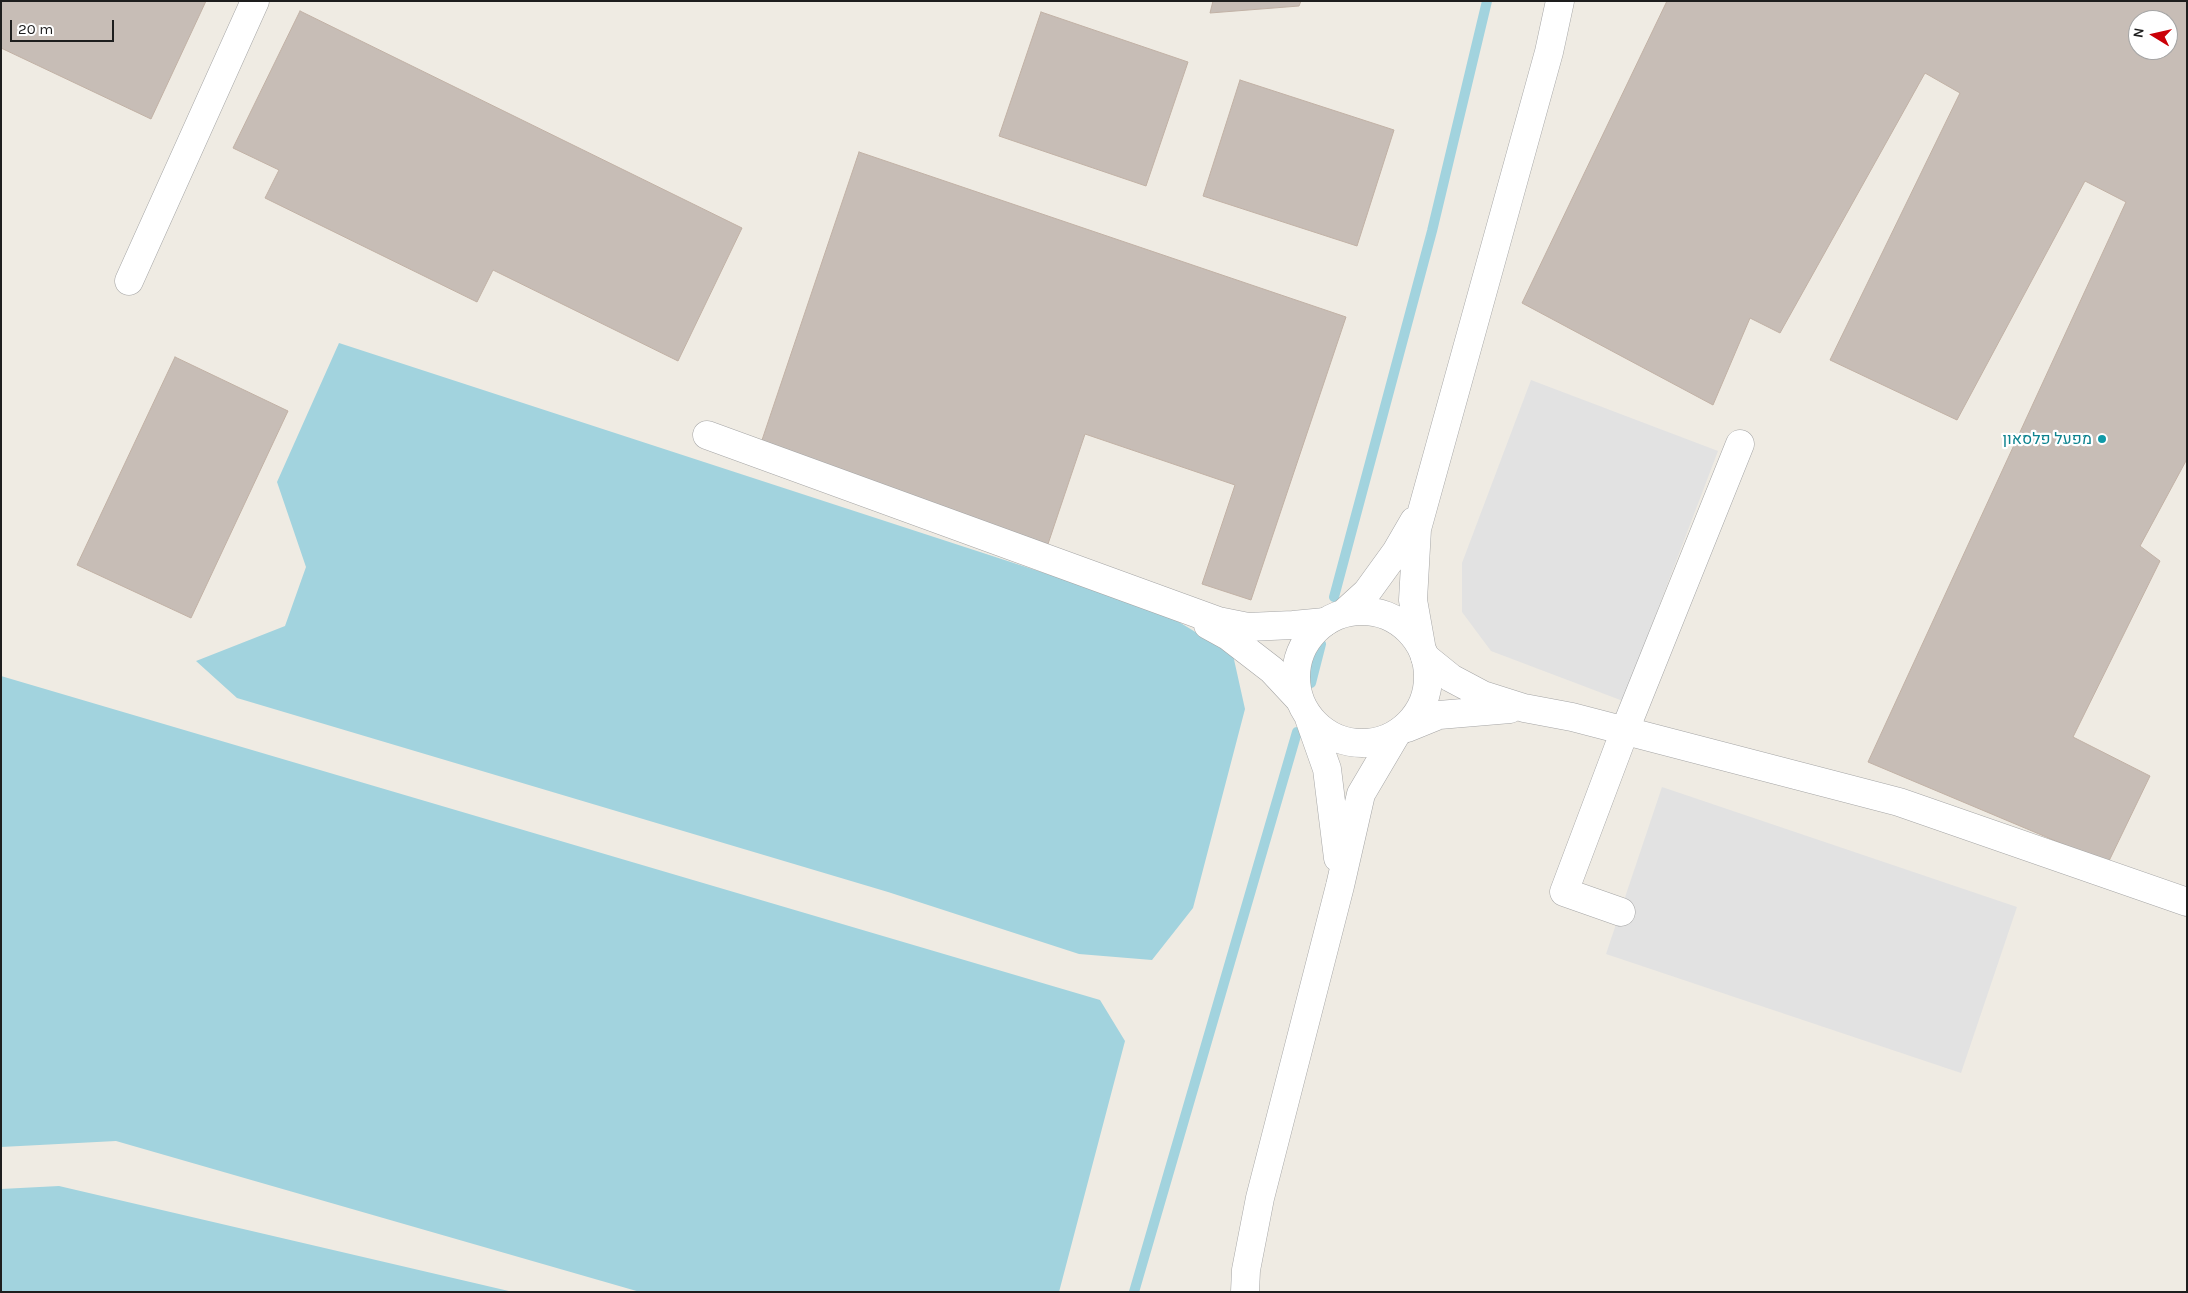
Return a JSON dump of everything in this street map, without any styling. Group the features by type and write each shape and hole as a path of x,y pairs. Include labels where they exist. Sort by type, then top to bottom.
{"street":[{"path":"129,281 255,1"},
{"path":"1245,1292 1246,1270 1260,1198 1340,886 1361,794 1402,730 1420,710 1428,689 1428,667 1413,600 1413,566 1417,529 1548,52 1560,1"},
{"path":"707,435 1218,622 1248,627 1294,626 1367,610 1389,615 1407,627 1423,651 1451,678 1483,695 1524,708 1625,730 1899,802 2187,902"},
{"path":"1620,912 1564,892 1625,730 1740,444"},
{"path":"1340,886 1333,801 1327,770 1304,709 1295,677 1299,656 1309,636 1367,592 1396,552 1415,519 1426,492"},
{"path":"1174,606 1228,636 1272,670 1326,733 1345,742 1367,744 1388,739 1402,730 1439,715 1524,708"}],"shaded area":[{"path":"1531,380 1718,451 1623,701 1491,651 1462,612 1462,563"},
{"path":"1662,787 2017,907 1961,1073 1606,954"}],"water":[{"path":"339,343 1161,611 1233,655 1245,709 1193,908 1152,960 1079,954 888,892 237,698 196,661 285,626 306,567 277,482"},
{"path":"1,676 1100,1000 1125,1041 1059,1292 640,1292 116,1141 1,1147"},
{"path":"59,1186 513,1292 1,1292 1,1189"}],"building":[{"path":"1,1 206,1 151,119 1,48"},
{"path":"1213,1 1301,1 1299,6 1210,13"},
{"name":"מפעל פלסאון","path":"1667,1 2187,1 2187,459 2140,546 2160,561 2073,737 2150,776 2108,863 1868,762 2126,202 2085,181 1957,420 1830,360 1960,93 1925,73 1780,333 1750,318 1713,405 1522,303"},
{"path":"300,11 742,228 678,361 493,270 477,302 265,198 279,170 233,148"},
{"path":"1041,12 1188,62 1146,186 999,136"},
{"path":"1240,80 1394,130 1357,246 1203,196"},
{"path":"859,152 1346,317 1251,600 1202,584 1235,485 1085,434 1048,544 760,446"},
{"path":"175,357 288,411 191,618 77,565"}],"waterway":[{"path":"1334,597 1432,231 1487,1"},
{"path":"1311,683 1321,644"},
{"path":"1134,1292 1297,732"}],"place":[{"name":"מפעל פלסאון","path":"2102,439"}]}
